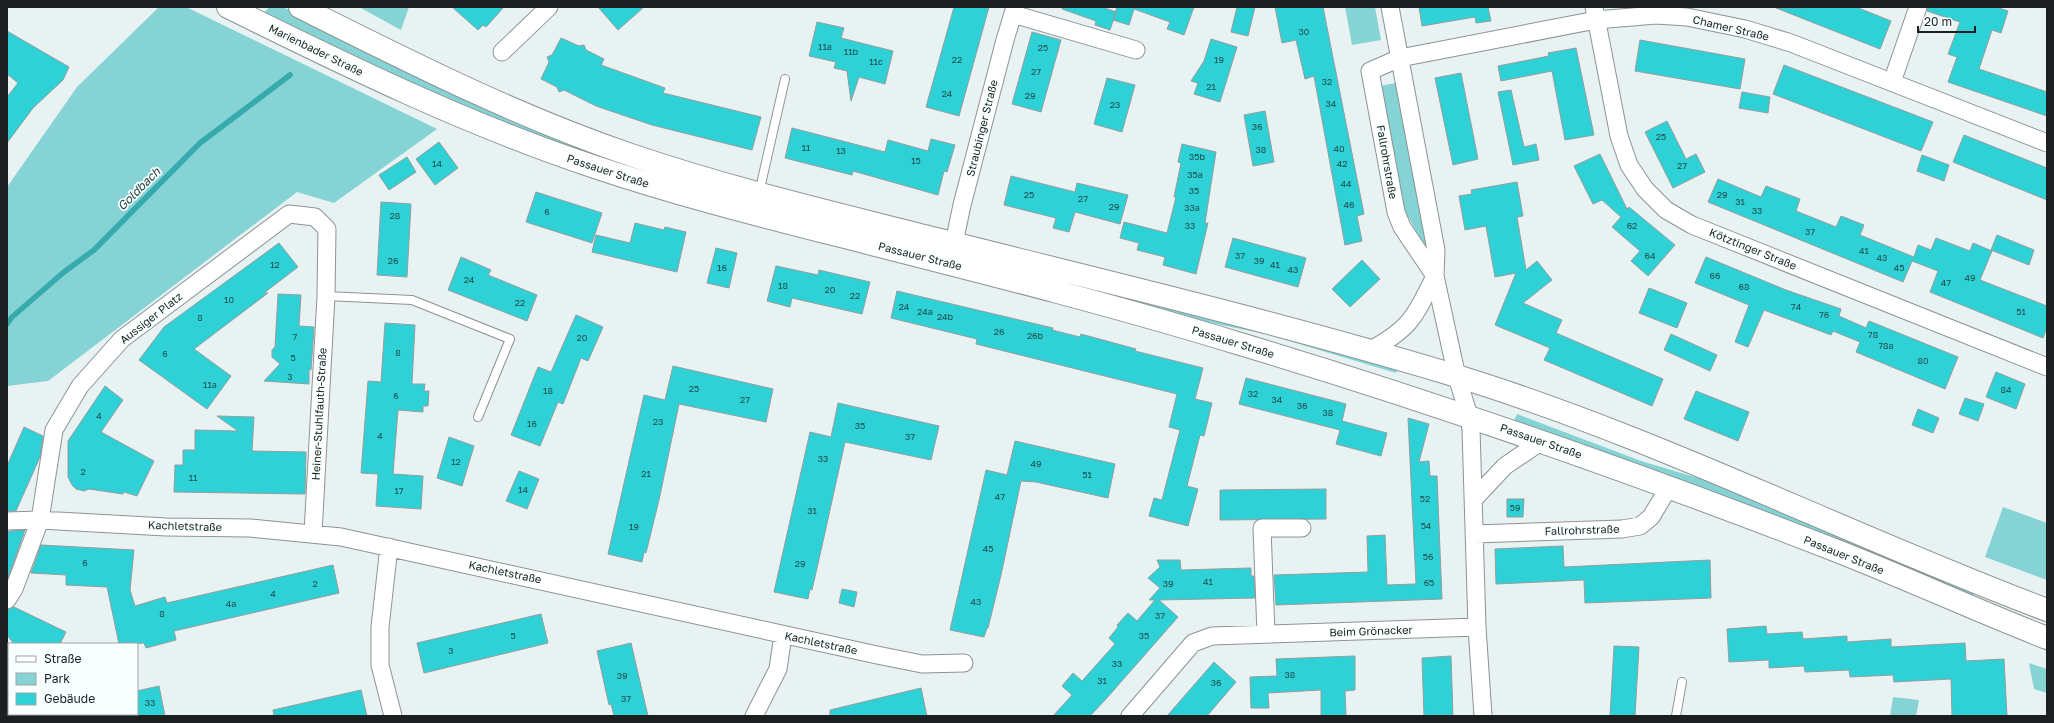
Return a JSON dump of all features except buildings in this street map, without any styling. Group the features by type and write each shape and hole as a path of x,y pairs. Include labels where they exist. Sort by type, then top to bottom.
{"main road":[{"name":"Marienbader Straße","path":"228,7 404,92"},
{"name":"Passauer Straße","path":"300,7 494,102 590,140 661,165 759,194 1369,351 1457,376 1601,427 1977,583 2047,610"},
{"name":"Passauer Straße","path":"404,92 508,136 624,177 722,205 1165,322 1469,416 1669,487 1844,554 2047,638"}],"street":[{"path":"502,52 549,7"},
{"name":"Fallrohrstraße","path":"1390,7 1436,250 1435,276 1457,376 1469,416 1474,499 1477,627 1483,716"},
{"path":"1892,82 1918,7"},
{"name":"Straubinger Straße","path":"954,243 964,197 1014,10 1136,50"},
{"name":"Chamer Straße","path":"1400,58 1595,13 1687,17 1745,29 1791,43 2047,142"},
{"name":"Kötztinger Straße","path":"1595,13 1619,136 1629,165 1645,189 1666,210 1692,225 2047,367"},
{"name":"Fallrohrstraße","path":"1400,58 1370,72 1396,212 1402,227 1435,276"},
{"name":"Aussiger Platz","path":"40,520 54,430 80,386 122,339 289,214 315,216 327,229"},
{"name":"Heiner-Stuhlfauth-Straße","path":"313,533 326,296 327,229"},
{"name":"Fallrohrstraße","path":"1369,351 1399,333 1410,322 1435,276"},
{"path":"1474,499 1505,466 1542,441"},
{"name":"Fallrohrstraße","path":"1475,534 1622,529 1640,526 1651,517 1669,487"},
{"name":"Kachletstraße","path":"7,520 250,528 313,533 389,547 783,635 922,664 964,663"},
{"path":"7,600 14,590 40,520"},
{"path":"1266,634 1262,528 1302,528"},
{"path":"389,547 380,627 380,665 393,716"},
{"name":"Beim Grönacker","path":"1130,716 1193,643 1212,636 1477,627"},
{"path":"754,716 778,669 783,635"}],"lane":[{"path":"759,194 785,79"},
{"path":"326,296 412,300 510,339 478,417"},
{"path":"1676,716 1682,682"}],"green space":[{"path":"159,7 186,7 437,129 334,203 297,192 48,381 7,386 7,187 77,87"},
{"path":"269,7 283,7 497,111 1398,367 1396,373 1266,334 1187,318 605,161 459,106 263,14"},
{"path":"359,7 409,7 401,30"},
{"path":"1345,7 1375,7 1381,40 1352,45"},
{"path":"1396,83 1426,243 1423,244 1405,211 1380,86"},
{"path":"1517,414 1641,461 1708,481 1975,591 1973,596 1707,490 1514,421"},
{"path":"2003,507 2047,523 2047,580 1985,557"},
{"path":"2029,663 2047,669 2047,693 2034,689"},
{"path":"1893,697 1919,700 1916,716 1890,716"}],"waterway":[{"name":"Goldbach","path":"7,324 12,317 64,272 94,250 200,143 290,75"}]}
